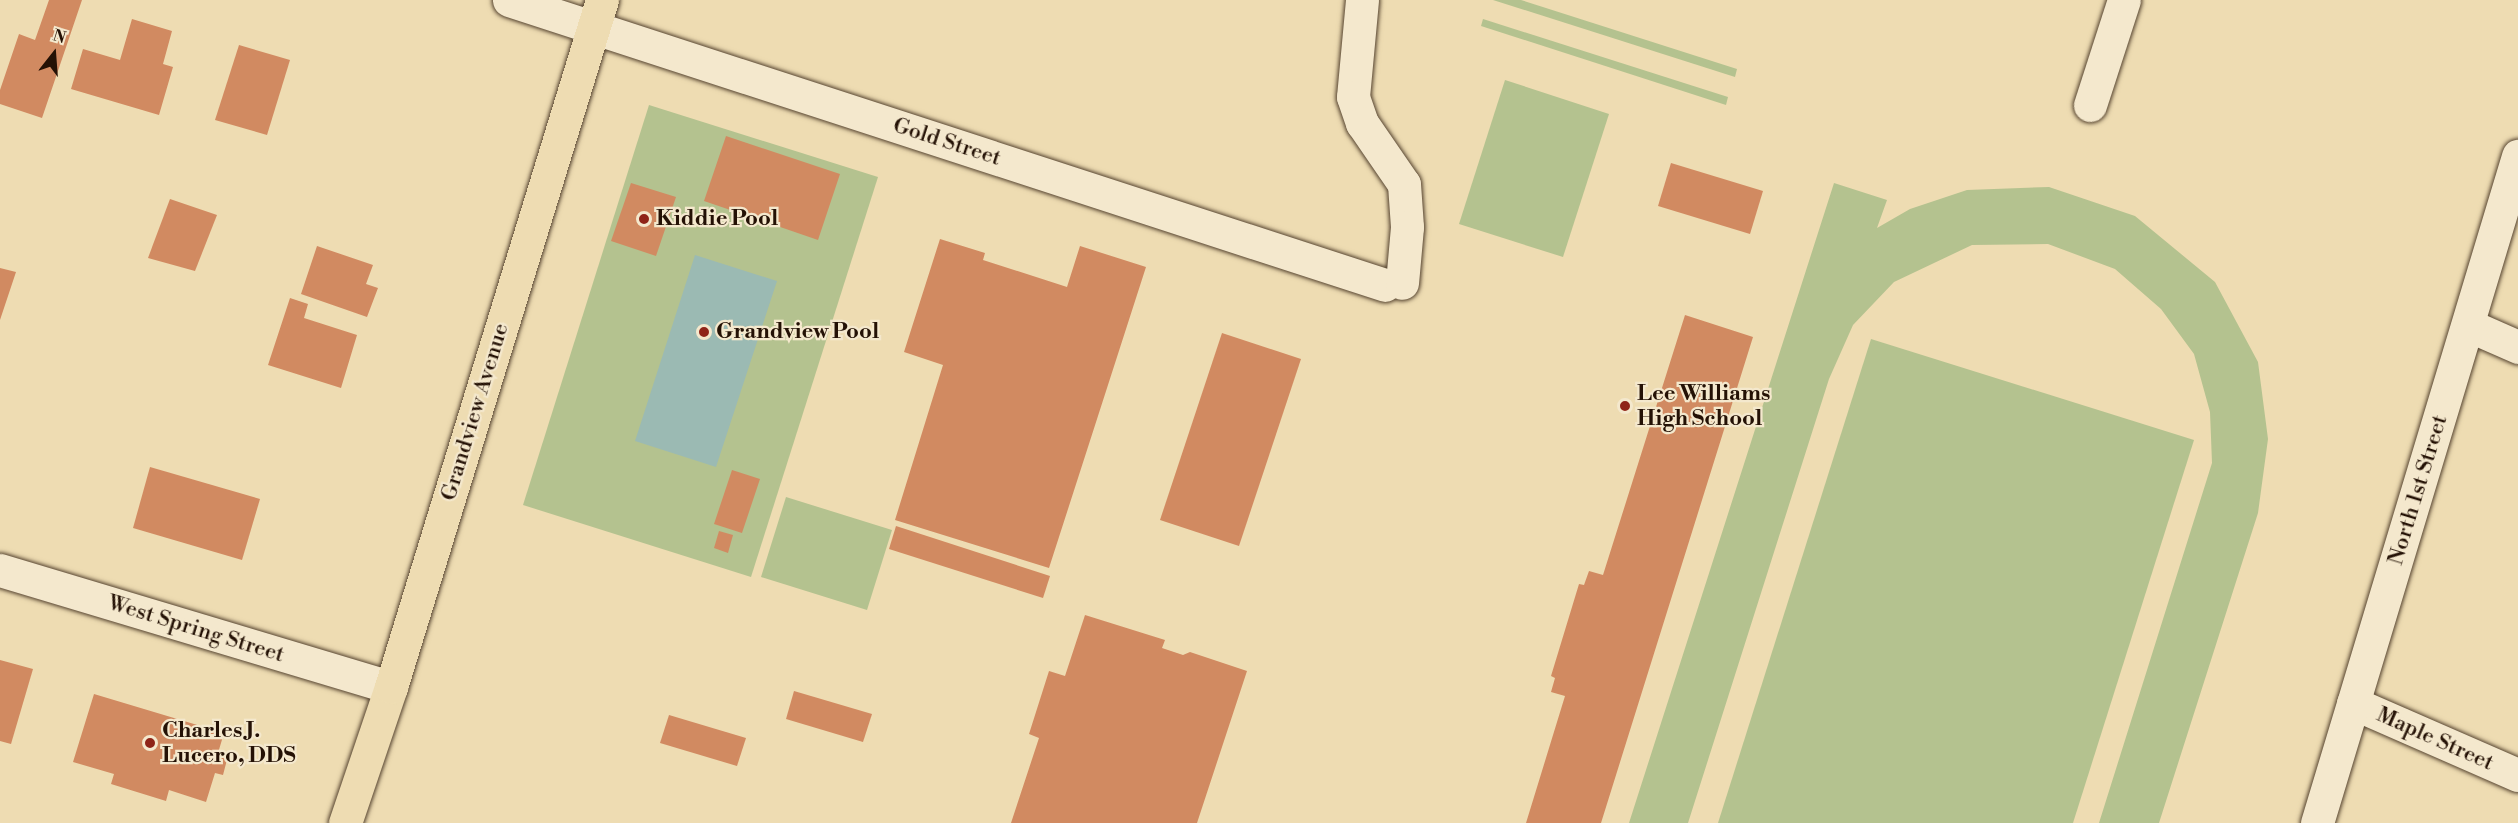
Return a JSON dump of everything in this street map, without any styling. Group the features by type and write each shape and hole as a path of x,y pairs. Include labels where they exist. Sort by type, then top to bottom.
{"main road":[{"name":"Grandview Avenue","path":"345,823 391,687 598,13"}],"street":[{"name":"Gold Street","path":"509,0 598,13 1393,284 1407,227 1404,184 1362,123 1353,97 1362,0"},
{"path":"2090,105 2124,0"},
{"name":"North 1st Street","path":"2317,823 2518,156"},
{"path":"2468,326 2518,347"},
{"name":"West Spring Street","path":"0,570 391,687"},
{"name":"Maple Street","path":"2353,703 2518,775"}],"green space":[{"path":"1493,0 1521,0 1737,69 1735,77"},
{"path":"1483,19 1728,97 1726,105 1481,26"},
{"path":"1505,80 1609,114 1563,257 1459,224"},
{"name":"Grandview Pool","path":"649,105 878,177 751,577 523,505"},
{"path":"1834,183 1887,200 1877,228 1910,209 1967,190 2049,187 2135,216 2215,282 2258,362 2268,439 2258,513 2159,823 2099,823 2212,463 2210,412 2194,354 2161,309 2115,269 2048,244 1972,245 1894,282 1853,325 1829,379 1688,823 1629,823"},
{"path":"1871,339 2194,440 2073,823 1718,823"},
{"path":"786,497 892,530 867,610 761,577"}],"water":[{"path":"695,255 777,281 716,467 635,441"}],"building":[{"path":"49,0 82,0 42,118 0,104 0,90 19,34 35,40"},
{"path":"132,19 172,31 163,64 173,67 159,115 71,89 83,49 120,60"},
{"path":"239,45 290,60 267,135 215,120"},
{"path":"726,136 840,174 818,240 704,201"},
{"path":"1671,163 1763,191 1750,234 1658,206"},
{"name":"Kiddie Pool","path":"631,183 676,197 656,256 611,241"},
{"path":"170,199 217,215 195,271 148,258"},
{"path":"940,239 985,253 983,260 1067,287 1080,246 1146,267 1049,568 895,520 943,365 904,352"},
{"path":"317,246 373,265 366,284 378,288 367,317 301,294"},
{"path":"0,268 16,272 0,320"},
{"path":"290,298 308,304 304,318 357,335 341,388 268,365"},
{"path":"1685,315 1753,337 1601,823 1526,823 1565,696 1551,692 1555,678 1551,676 1579,584 1584,585 1589,571 1603,575"},
{"path":"1222,333 1301,359 1239,546 1160,520"},
{"path":"150,467 260,499 242,560 133,528"},
{"path":"732,470 760,479 742,533 714,524"},
{"path":"896,526 1050,576 1043,598 889,549"},
{"path":"719,531 733,535 728,553 714,548"},
{"path":"1085,615 1165,640 1162,648 1183,655 1190,652 1247,671 1197,823 1011,823 1039,738 1029,734 1049,671 1065,676"},
{"path":"0,660 33,669 11,744 0,741"},
{"path":"794,691 872,714 863,742 786,719"},
{"name":"Charles J. Lucero, DDS","path":"94,694 224,733 218,753 228,756 223,775 215,773 206,802 169,790 166,801 111,784 114,774 73,762"},
{"path":"669,715 746,738 737,766 660,743"}],"place":[{"name":"Kiddie Pool","path":"644,219"},
{"name":"Grandview Pool","path":"704,332"},
{"name":"Lee Williams High School","path":"1625,406"},
{"name":"Charles J. Lucero, DDS","path":"150,743"}]}
